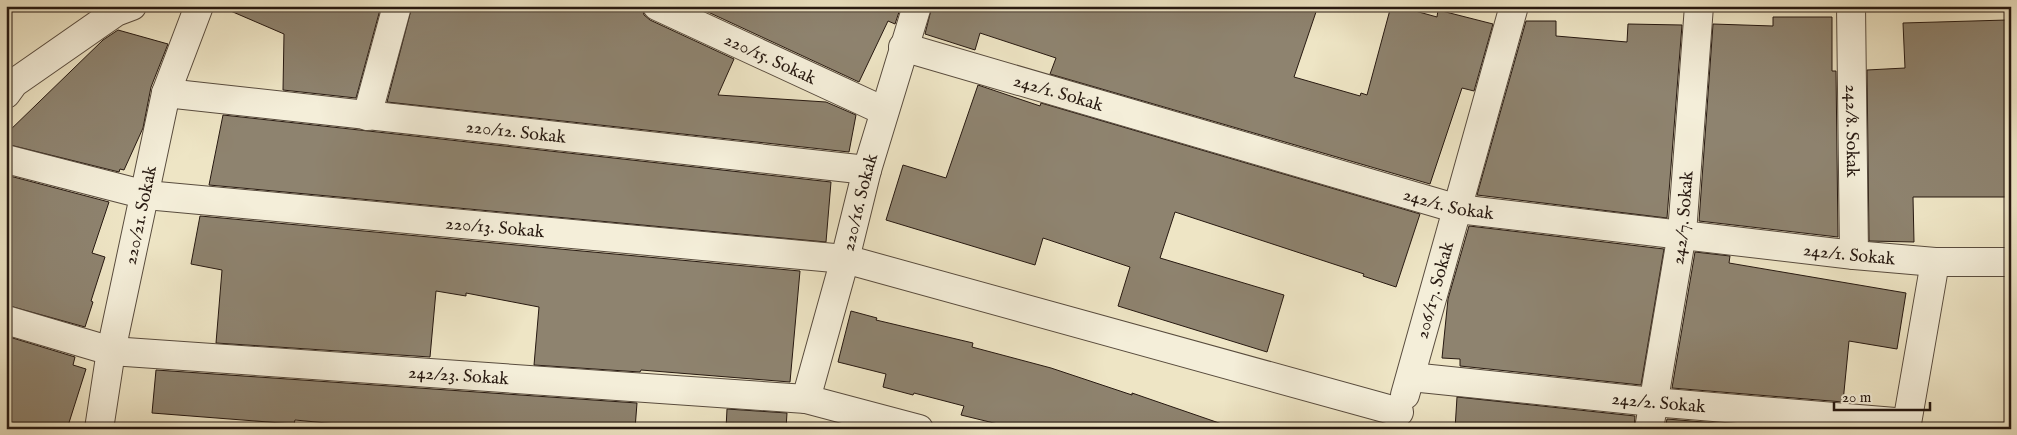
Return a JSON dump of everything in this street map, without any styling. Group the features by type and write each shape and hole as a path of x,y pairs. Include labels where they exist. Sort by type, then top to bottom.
{"street":[{"path":"9,86 116,12 132,6"},
{"name":"220/21. Sokak","path":"99,429 111,351 146,195 166,93 199,6"},
{"path":"367,116 397,6"},
{"name":"220/15. Sokak","path":"657,6 884,111"},
{"name":"220/16. Sokak","path":"806,399 845,259 867,170 917,6"},
{"name":"206/17. Sokak","path":"1397,420 1411,377 1514,6"},
{"name":"242/7. Sokak","path":"1649,429 1682,233 1699,6"},
{"name":"242/8. Sokak","path":"1850,6 1854,255"},
{"name":"242/1. Sokak","path":"903,47 1458,209 1682,233 1854,255 1935,262 2011,262"},
{"name":"220/12. Sokak","path":"166,93 867,170"},
{"name":"220/13. Sokak","path":"6,159 146,195 845,259 1397,420"},
{"path":"1907,426 1935,262"},
{"name":"242/23. Sokak","path":"6,320 111,351 806,399 919,429"},
{"name":"242/2. Sokak","path":"1411,377 1907,426"}],"building":[{"path":"219,6 381,6 356,98 283,90 284,34"},
{"path":"412,6 642,6 644,15 650,20 734,59 718,95 826,102 856,115 849,152 387,102"},
{"path":"695,6 901,6 895,24 888,21 859,82"},
{"path":"932,6 1318,6 1294,77 1360,96 1361,93 1367,95 1391,6 1437,17 1438,10 1493,24 1474,91 1462,88 1430,184 1050,74 1056,58 980,33 975,50 925,34"},
{"path":"1773,17 1832,17 1832,71 1836,71 1838,237 1699,221 1713,24 1773,26"},
{"path":"2007,20 2011,197 1913,197 1914,242 1869,241 1867,70 1905,68 1903,23"},
{"path":"1526,21 1556,21 1556,36 1627,42 1628,24 1682,25 1667,218 1477,195"},
{"path":"118,30 168,44 151,87 143,128 124,170 120,169 119,172 6,144 6,134 103,40"},
{"path":"978,85 1040,106 1041,103 1420,214 1396,287 1363,276 1364,274 1175,212 1160,258 1284,295 1267,352 1118,306 1130,267 1043,238 1035,265 886,220 903,165 946,178"},
{"path":"223,115 831,182 826,242 209,185"},
{"path":"6,175 109,202 92,253 105,257 85,327 6,305"},
{"path":"200,216 800,271 790,382 641,370 640,372 534,365 539,307 466,293 466,296 436,291 430,357 216,343 222,270 191,264"},
{"path":"1469,226 1664,249 1641,385 1460,366 1460,359 1442,358 1448,299"},
{"path":"1695,252 1730,256 1729,263 1906,293 1897,349 1849,341 1843,402 1672,388"},
{"path":"851,311 877,318 876,320 973,343 972,347 1051,368 1132,395 1132,393 1222,424 1221,429 1001,429 1002,425 961,415 964,406 883,387 886,374 838,362"},
{"path":"6,336 75,357 73,365 86,369 67,429 6,429"},
{"path":"156,370 637,403 635,429 390,429 295,420 294,424 152,413"},
{"path":"1457,397 1635,416 1634,429 1455,429"},
{"path":"727,409 787,413 786,429 726,429"},
{"path":"1667,419 1787,429 1665,429"}]}
